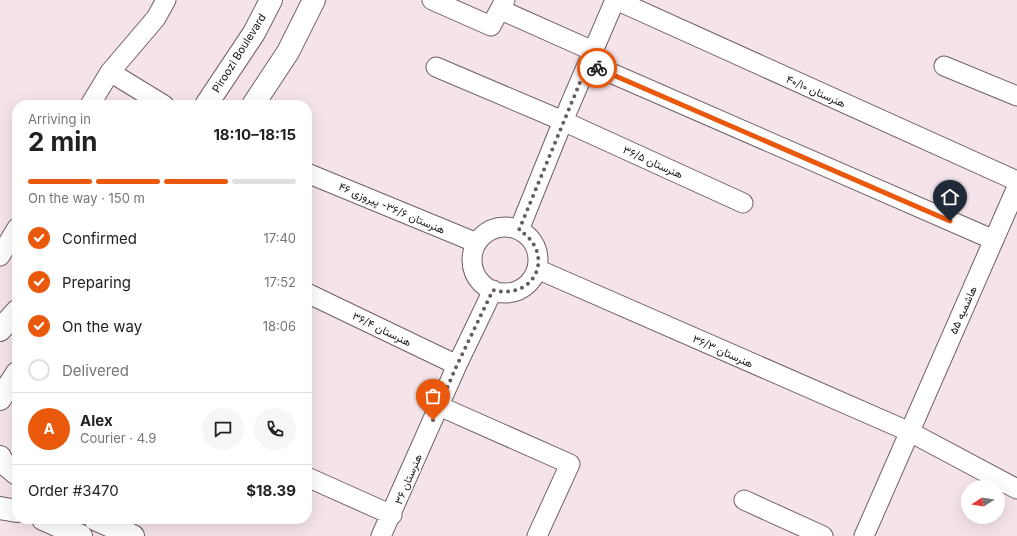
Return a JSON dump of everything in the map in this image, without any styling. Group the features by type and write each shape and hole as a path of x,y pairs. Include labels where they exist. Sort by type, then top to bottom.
{"main road":[{"name":"Piroozi Boulevard","path":"209,100 254,33 271,0"},
{"path":"256,100 288,52 314,0"},
{"path":"0,399 12,381"},
{"path":"0,459 0,464"},
{"path":"0,459 12,470"},
{"path":"0,508 12,510"},
{"path":"54,524 81,536"},
{"path":"106,524 133,536"}],"street":[{"path":"93,100 110,72 156,18 166,0"},
{"path":"432,0 491,26 503,5 590,57 994,240"},
{"path":"519,230 563,121 615,0"},
{"name":"هنرستان ۴۰/۱۰","path":"615,0 1017,181"},
{"path":"944,66 1017,96"},
{"name":"هنرستان ۳۶/۵","path":"436,68 563,121 743,203"},
{"path":"110,72 156,100"},
{"name":"هنرستان ۳۶/۶- پیروزی ۴۶","path":"312,175 477,244"},
{"name":"هاشمیه ۵۵","path":"864,536 1017,187"},
{"path":"500,227 509,227 519,230 527,235 537,250 537,269 532,279 524,287 514,292 503,293 493,290 483,284 476,276 473,265 473,254 477,244 483,236 491,230 500,227"},
{"path":"0,256 12,236"},
{"name":"هنرستان ۳۶/۳","path":"537,269 910,432 1017,489"},
{"name":"هنرستان ۳۶","path":"382,536 457,365 493,290"},
{"name":"هنرستان ۳۶/۴","path":"312,295 457,365"},
{"path":"439,406 570,464 537,536"},
{"path":"312,479 392,515"},
{"path":"744,500 823,536"}],"way so far":[{"path":"433,420 457,365 493,290 503,293 514,292 524,287 532,279 537,269 537,250 527,235 519,230 588,63 597,68"}],"route":[{"path":"597,68 950,221"}]}
